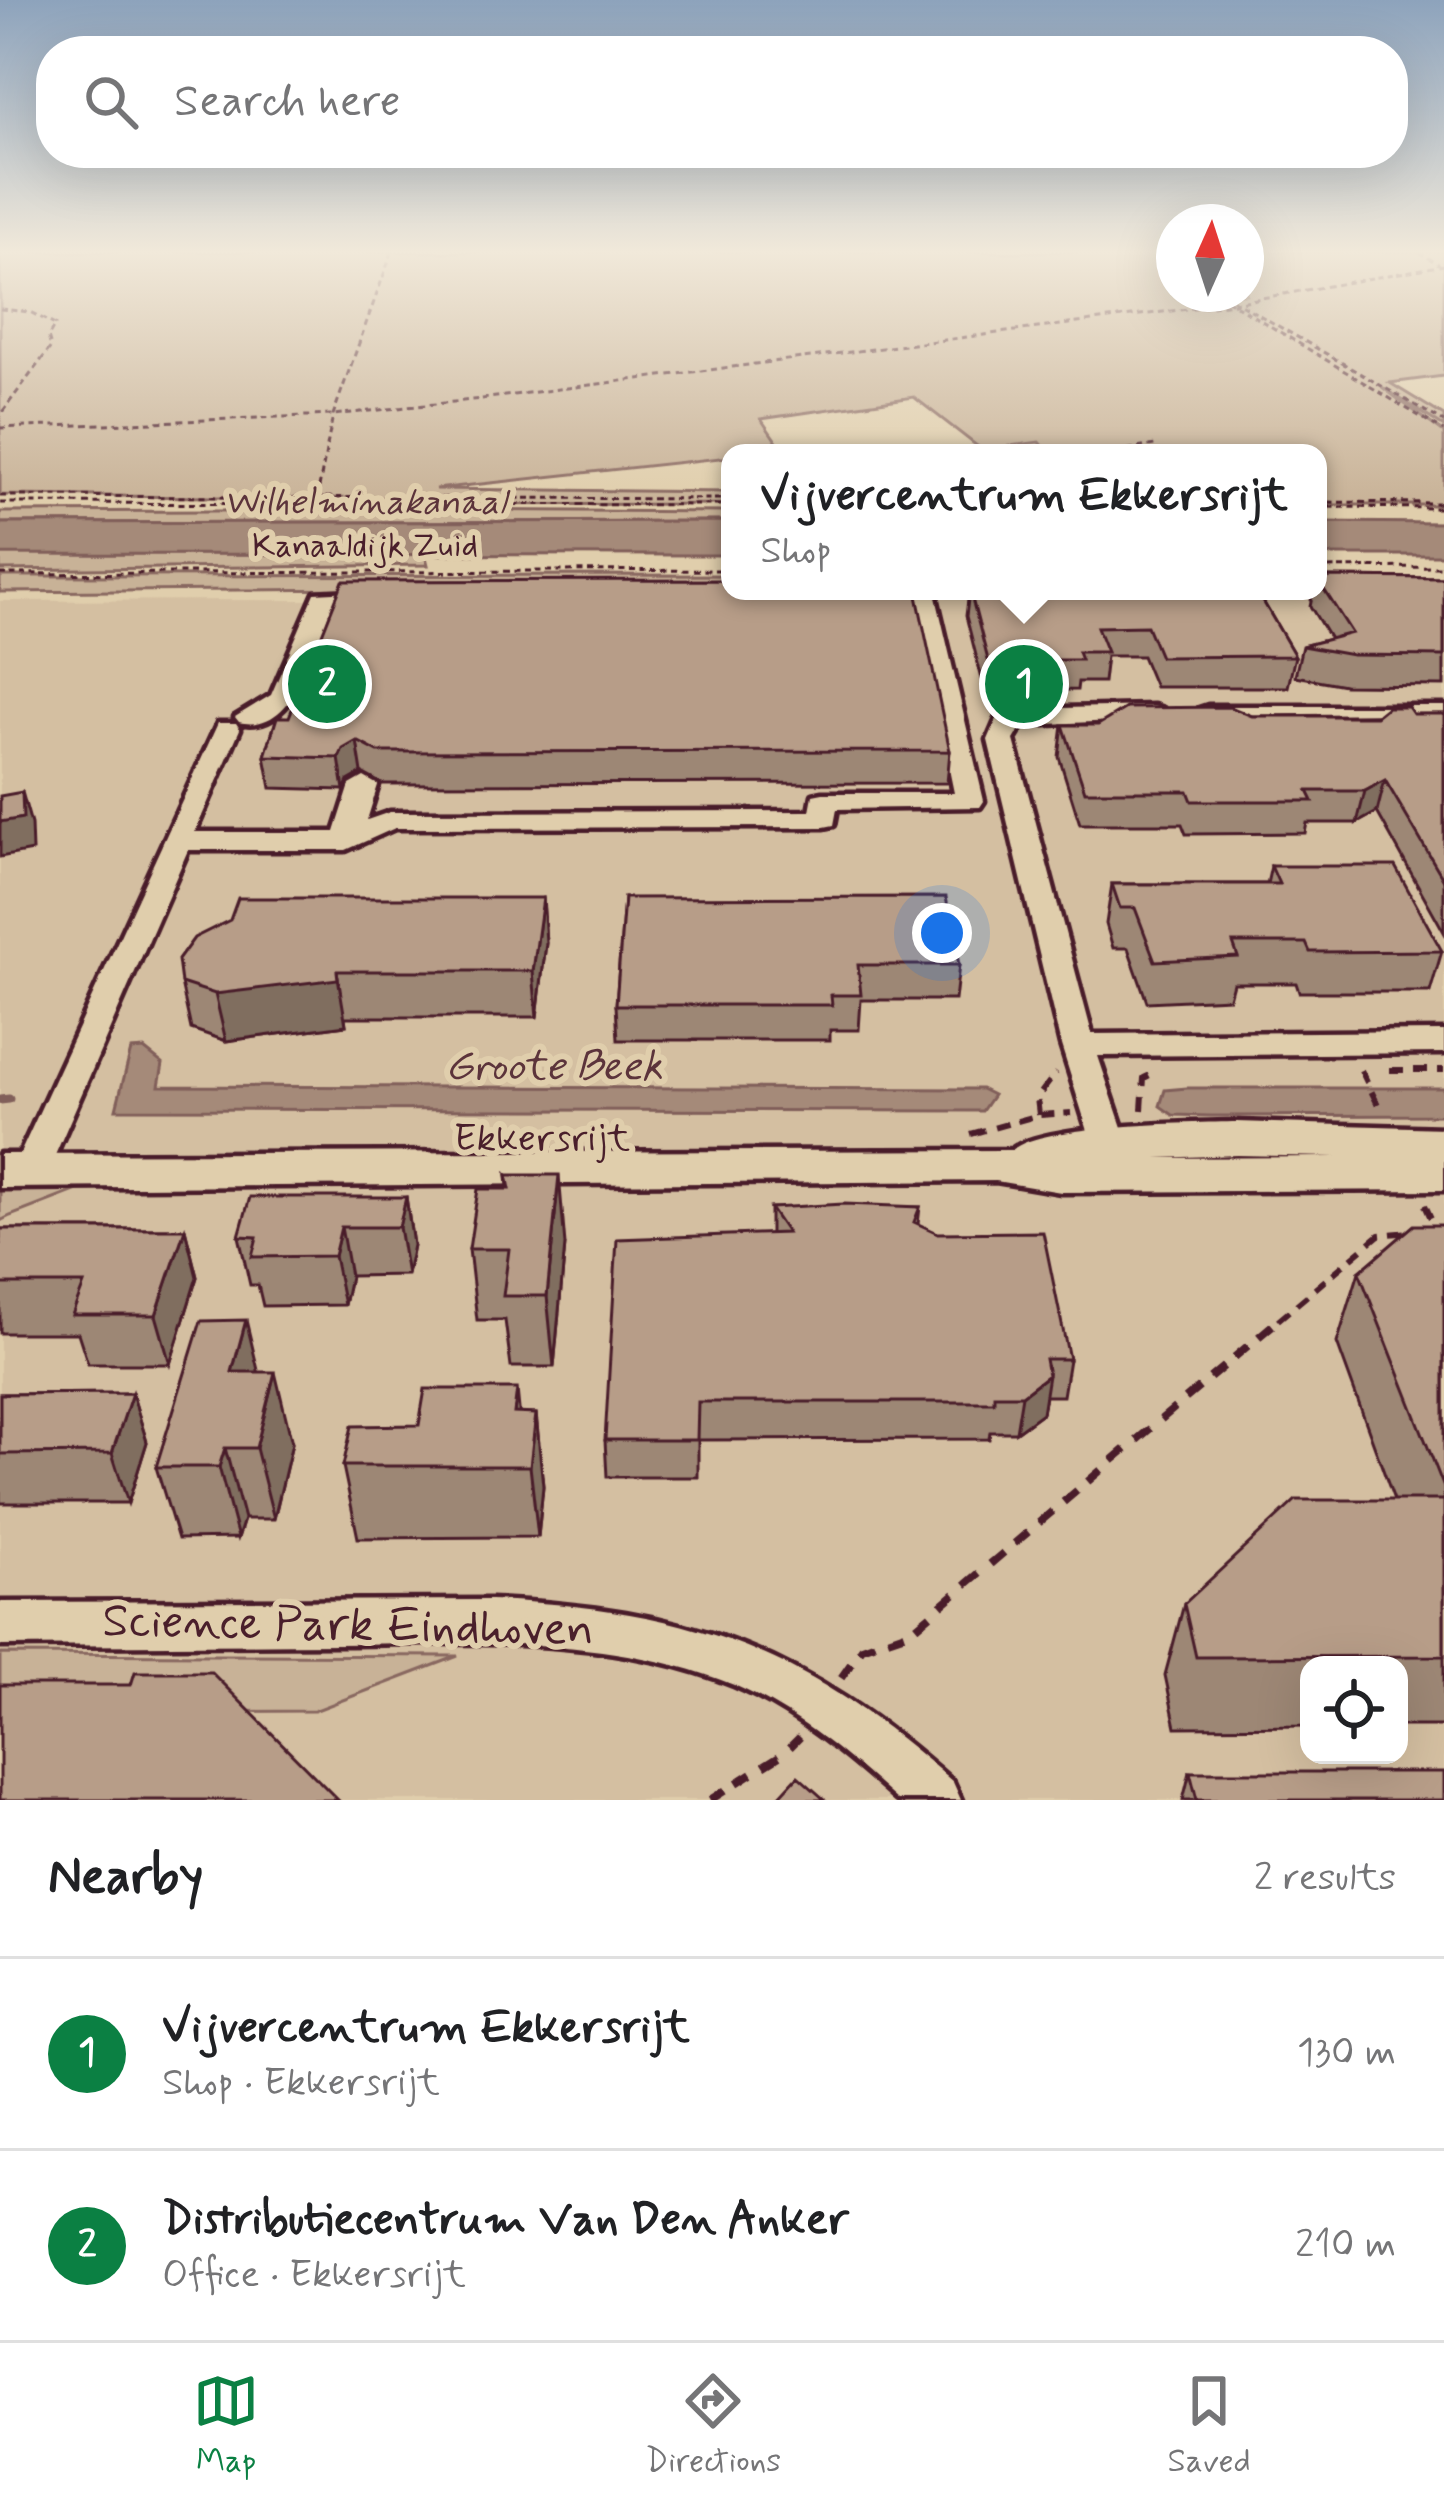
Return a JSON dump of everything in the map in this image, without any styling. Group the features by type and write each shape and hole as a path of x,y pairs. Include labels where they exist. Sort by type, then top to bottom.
{"main road":[{"name":"Ekkersrijt","path":"16,1170 996,1164 1061,1175 1108,1142 1432,1163"}],"street":[{"name":"Ekkersrijt","path":"16,1170 238,723 282,699 323,598 393,597"},
{"path":"177,841 346,841 390,820 824,819 823,801 970,801 926,600"},
{"path":"1108,1142 1078,1045 1001,740 1006,724 1038,713 1444,714"},
{"path":"346,841 364,785"},
{"path":"1078,1045 1444,1042"},
{"name":"Science Park Eindhoven","path":"0,1624 520,1621 642,1632 744,1666 819,1707 880,1750 935,1800"}],"path":[{"path":"49,336 51,346 0,416 3,428 333,415 969,336"},
{"path":"316,500 333,415 362,336"},
{"path":"1282,336 1444,431"},
{"path":"1292,336 1444,422"},
{"path":"0,500 721,502"},
{"path":"1327,505 1444,505"},
{"path":"1327,568 1444,567"},
{"name":"Kanaaldijk Zuid","path":"0,574 721,570"},
{"path":"1039,1115 1037,1098 1078,1045"},
{"path":"957,1136 1039,1115 1108,1142 1144,1110 1144,1078 1170,1070"},
{"path":"1386,1122 1361,1070 1444,1070"},
{"path":"710,1800 737,1777 792,1750 862,1648 911,1631 1378,1235 1440,1230 1432,1163"}],"shaded area":[{"path":"0,336 1444,336 1444,376 1390,383 1444,416 1444,427 1382,387 1444,433 1444,505 1327,505 1327,444 974,444 914,397 761,419 778,444 721,444 721,458 435,489 721,492 721,504 419,505 421,499 0,495"},
{"path":"0,512 721,512 721,521 0,523"},
{"path":"721,521 721,555 0,554 0,523"},
{"path":"1327,522 1444,523 1444,555 1327,555"},
{"path":"0,554 415,554 426,557 428,565 0,570"},
{"path":"721,575 721,586 0,592 0,576"},
{"path":"1444,596 1444,1800 0,1800 0,601"},
{"path":"144,1049 163,1064 159,1086 981,1089 993,1095 982,1111 116,1109 131,1050"},
{"path":"1444,1088 1444,1115 1173,1115 1160,1106 1165,1090"},
{"path":"93,1184 10,1216 0,1221 0,1188"},
{"path":"0,1654 458,1656 314,1711 0,1713"}],"building":[{"path":"1327,577 1444,578 1444,656 1352,655 1302,646 1352,633 1327,594"},
{"path":"721,580 721,600 918,600 950,751 378,752 357,741 343,749 339,758 265,756 277,717 289,717 343,581"},
{"path":"972,600 1262,600 1295,656 1160,657 1147,626 1097,627 1107,652 1078,652 1081,660 988,660"},
{"path":"1230,707 1252,716 1376,716 1387,707 1408,707 1413,714 1444,714 1444,880 1385,780 1365,791 1308,791 1313,801 1192,801 1188,791 1085,791 1063,725 1098,725 1126,708"},
{"path":"22,792 23,818 0,822 0,796"},
{"path":"1271,866 1395,866 1442,951 1310,952 1306,943 1233,943 1238,957 1155,961 1135,908 1120,908 1112,884 1279,884"},
{"path":"946,897 959,965 858,965 861,995 831,995 832,1005 616,1005 624,898"},
{"path":"238,898 543,898 533,971 337,971 338,979 215,994 181,983 178,960 194,938 230,920"},
{"path":"507,1175 559,1175 547,1296 503,1296 509,1249 469,1249 478,1189 510,1189"},
{"path":"250,1197 406,1197 399,1227 341,1227 334,1256 252,1257 257,1237 239,1236"},
{"path":"920,1207 914,1222 938,1233 1043,1232 1069,1359 1045,1359 1048,1375 1022,1395 994,1395 994,1402 698,1402 697,1440 605,1440 617,1239 787,1233 770,1208"},
{"path":"1414,1225 1444,1225 1444,1488 1359,1272"},
{"path":"0,1229 185,1229 156,1315 72,1315 84,1284 0,1284"},
{"path":"246,1320 232,1372 275,1372 256,1448 225,1448 219,1467 156,1467 201,1321"},
{"path":"425,1389 517,1389 514,1413 536,1414 530,1466 343,1466 352,1426 419,1425"},
{"path":"132,1393 112,1453 0,1454 0,1394"},
{"path":"1296,1500 1444,1500 1444,1656 1196,1657 1184,1604"},
{"path":"135,1672 211,1672 338,1800 0,1800 0,1685 131,1685"},
{"path":"1190,1772 1444,1772 1444,1800 1197,1800"},
{"path":"798,1776 825,1800 776,1800"}],"waterway":[{"name":"Groote Beek","path":"0,1100 9,1099"}],"place":[{"name":"Distributiecentrum Van Den Anker","path":"327,684"},
{"name":"Vijvercentrum Ekkersrijt","path":"1024,684"}],"water label":[{"name":"Wilhelminakanaal","path":"365,503"}]}
